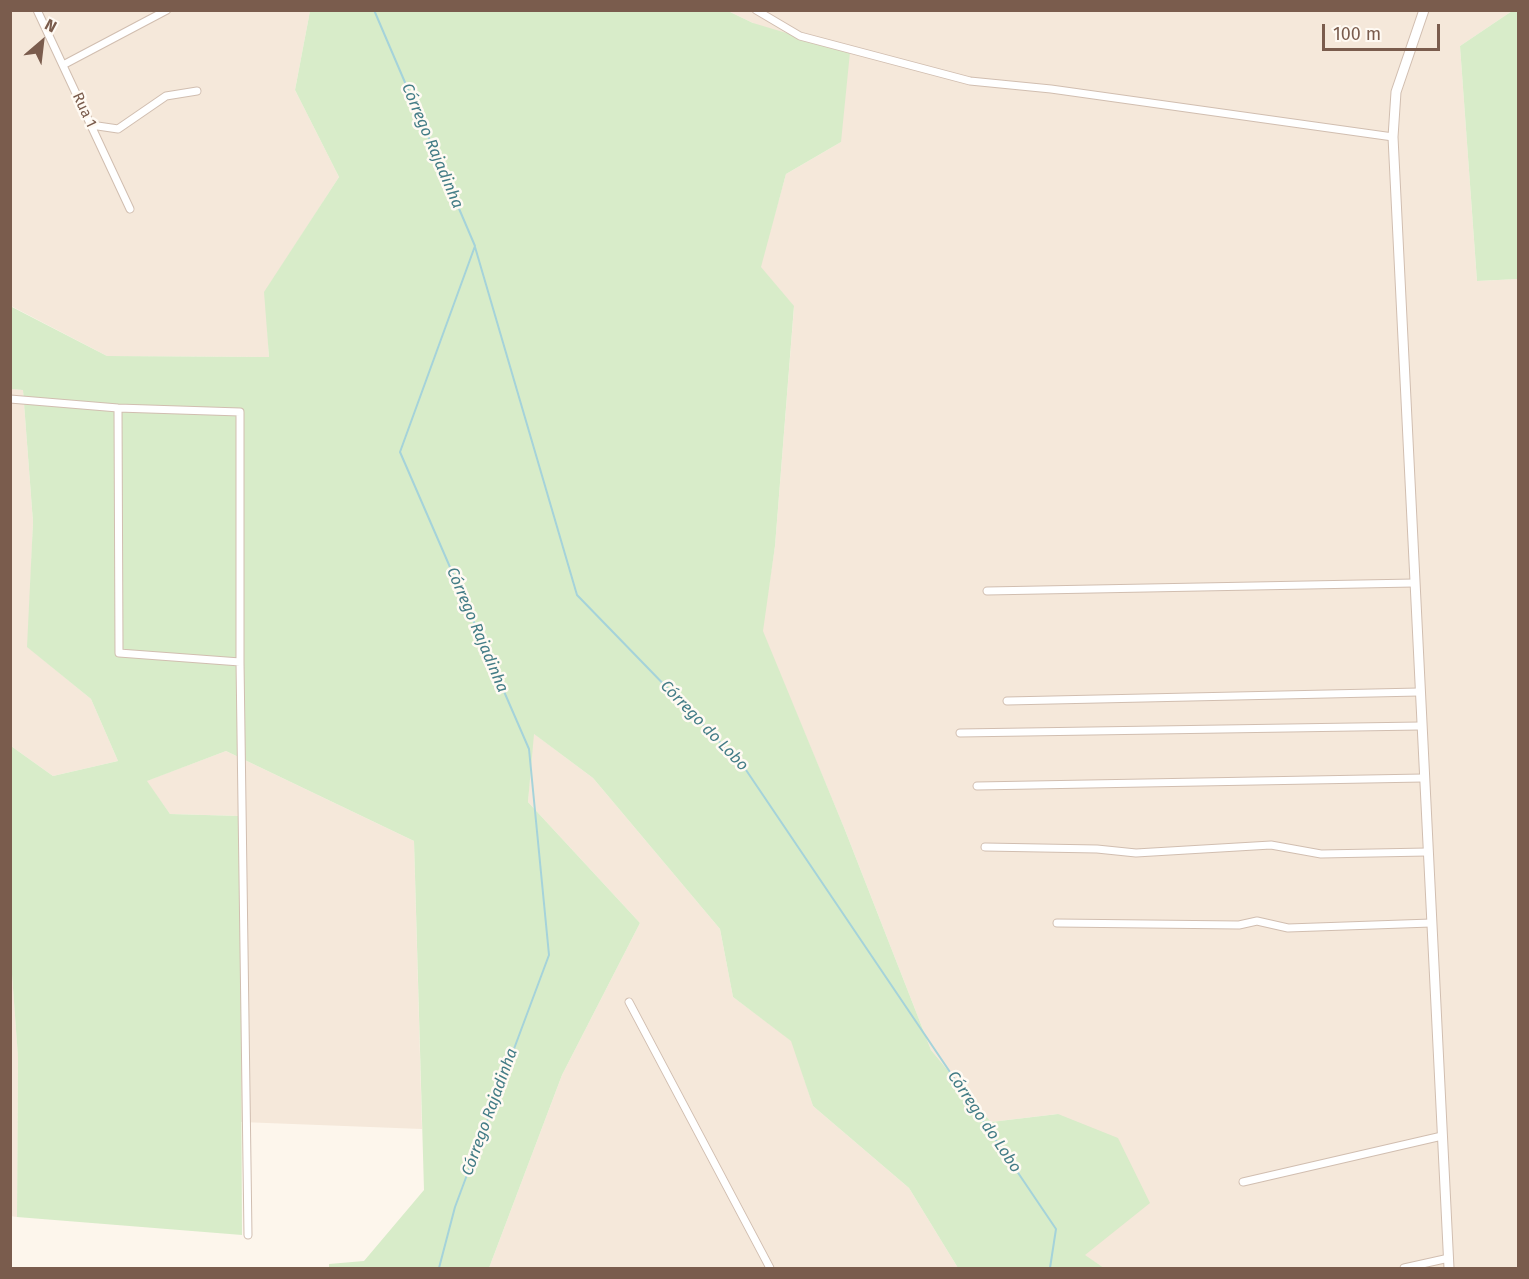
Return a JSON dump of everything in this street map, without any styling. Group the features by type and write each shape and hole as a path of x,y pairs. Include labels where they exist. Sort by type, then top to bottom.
{"street":[{"name":"Rua 1","path":"38,10 130,208"},
{"path":"63,65 167,10"},
{"path":"756,10 800,36 970,81 1051,89 1393,136"},
{"path":"1424,10 1396,92 1393,136 1420,726 1449,1269"},
{"path":"91,125 118,129 166,96 197,91"},
{"path":"10,399 118,408 240,412 240,662 248,1235"},
{"path":"118,408 119,653 240,662"},
{"path":"987,591 1414,583"},
{"path":"1007,701 1419,692"},
{"path":"960,733 1420,726"},
{"path":"977,786 1423,778"},
{"path":"985,847 1136,852 1272,845 1321,854 1427,852"},
{"path":"1057,923 1239,925 1257,921 1288,928 1431,923"},
{"path":"630,1002 770,1269"},
{"path":"1243,1182 1442,1136"},
{"path":"1404,1269 1449,1258"}],"shaded area":[{"path":"10,11 310,11 295,90 339,177 265,292 269,357 107,356 11,306"},
{"path":"728,11 1512,11 1460,46 1477,281 1518,279 1518,1268 1104,1268 1085,1256 1058,1114 991,1122 931,1050 845,830 762,631 775,546 794,307 760,267 786,174 841,142 753,23"},
{"path":"11,389 23,390 33,522 28,647 91,699 118,761 53,776 11,746"},
{"path":"533,733 593,778 720,929 733,997 792,1041 813,1106 909,1188 958,1268 489,1268 562,1075 640,923 528,802"},
{"path":"226,751 414,841 422,1129 241,1122 240,816 170,814 146,781"},
{"path":"10,947 18,1056 17,1217 10,1216"}],"green space":[{"path":"310,11 728,11 753,23 850,52 841,142 786,174 761,267 794,306 775,546 763,631 845,830 931,1050 991,1122 1058,1114 1118,1138 1150,1203 1085,1255 1104,1268 958,1268 909,1188 813,1106 791,1041 733,997 720,929 593,778 534,734 528,802 640,923 562,1075 489,1268 329,1268 329,1264 364,1261 424,1190 414,841 226,751 147,781 170,814 240,816 242,1235 17,1217 18,1057 10,947 11,746 53,776 118,761 91,699 27,647 33,522 23,390 11,389 10,306 107,356 269,357 264,292 339,177 295,90"},
{"path":"1512,11 1518,11 1518,279 1477,281 1460,46"}],"waterway":[{"name":"Córrego Rajadinha","path":"374,10 475,246 400,452 529,749 549,955 455,1207 439,1268"},
{"name":"Córrego do Lobo","path":"475,247 577,595 744,767 1056,1229 1050,1268"}]}
